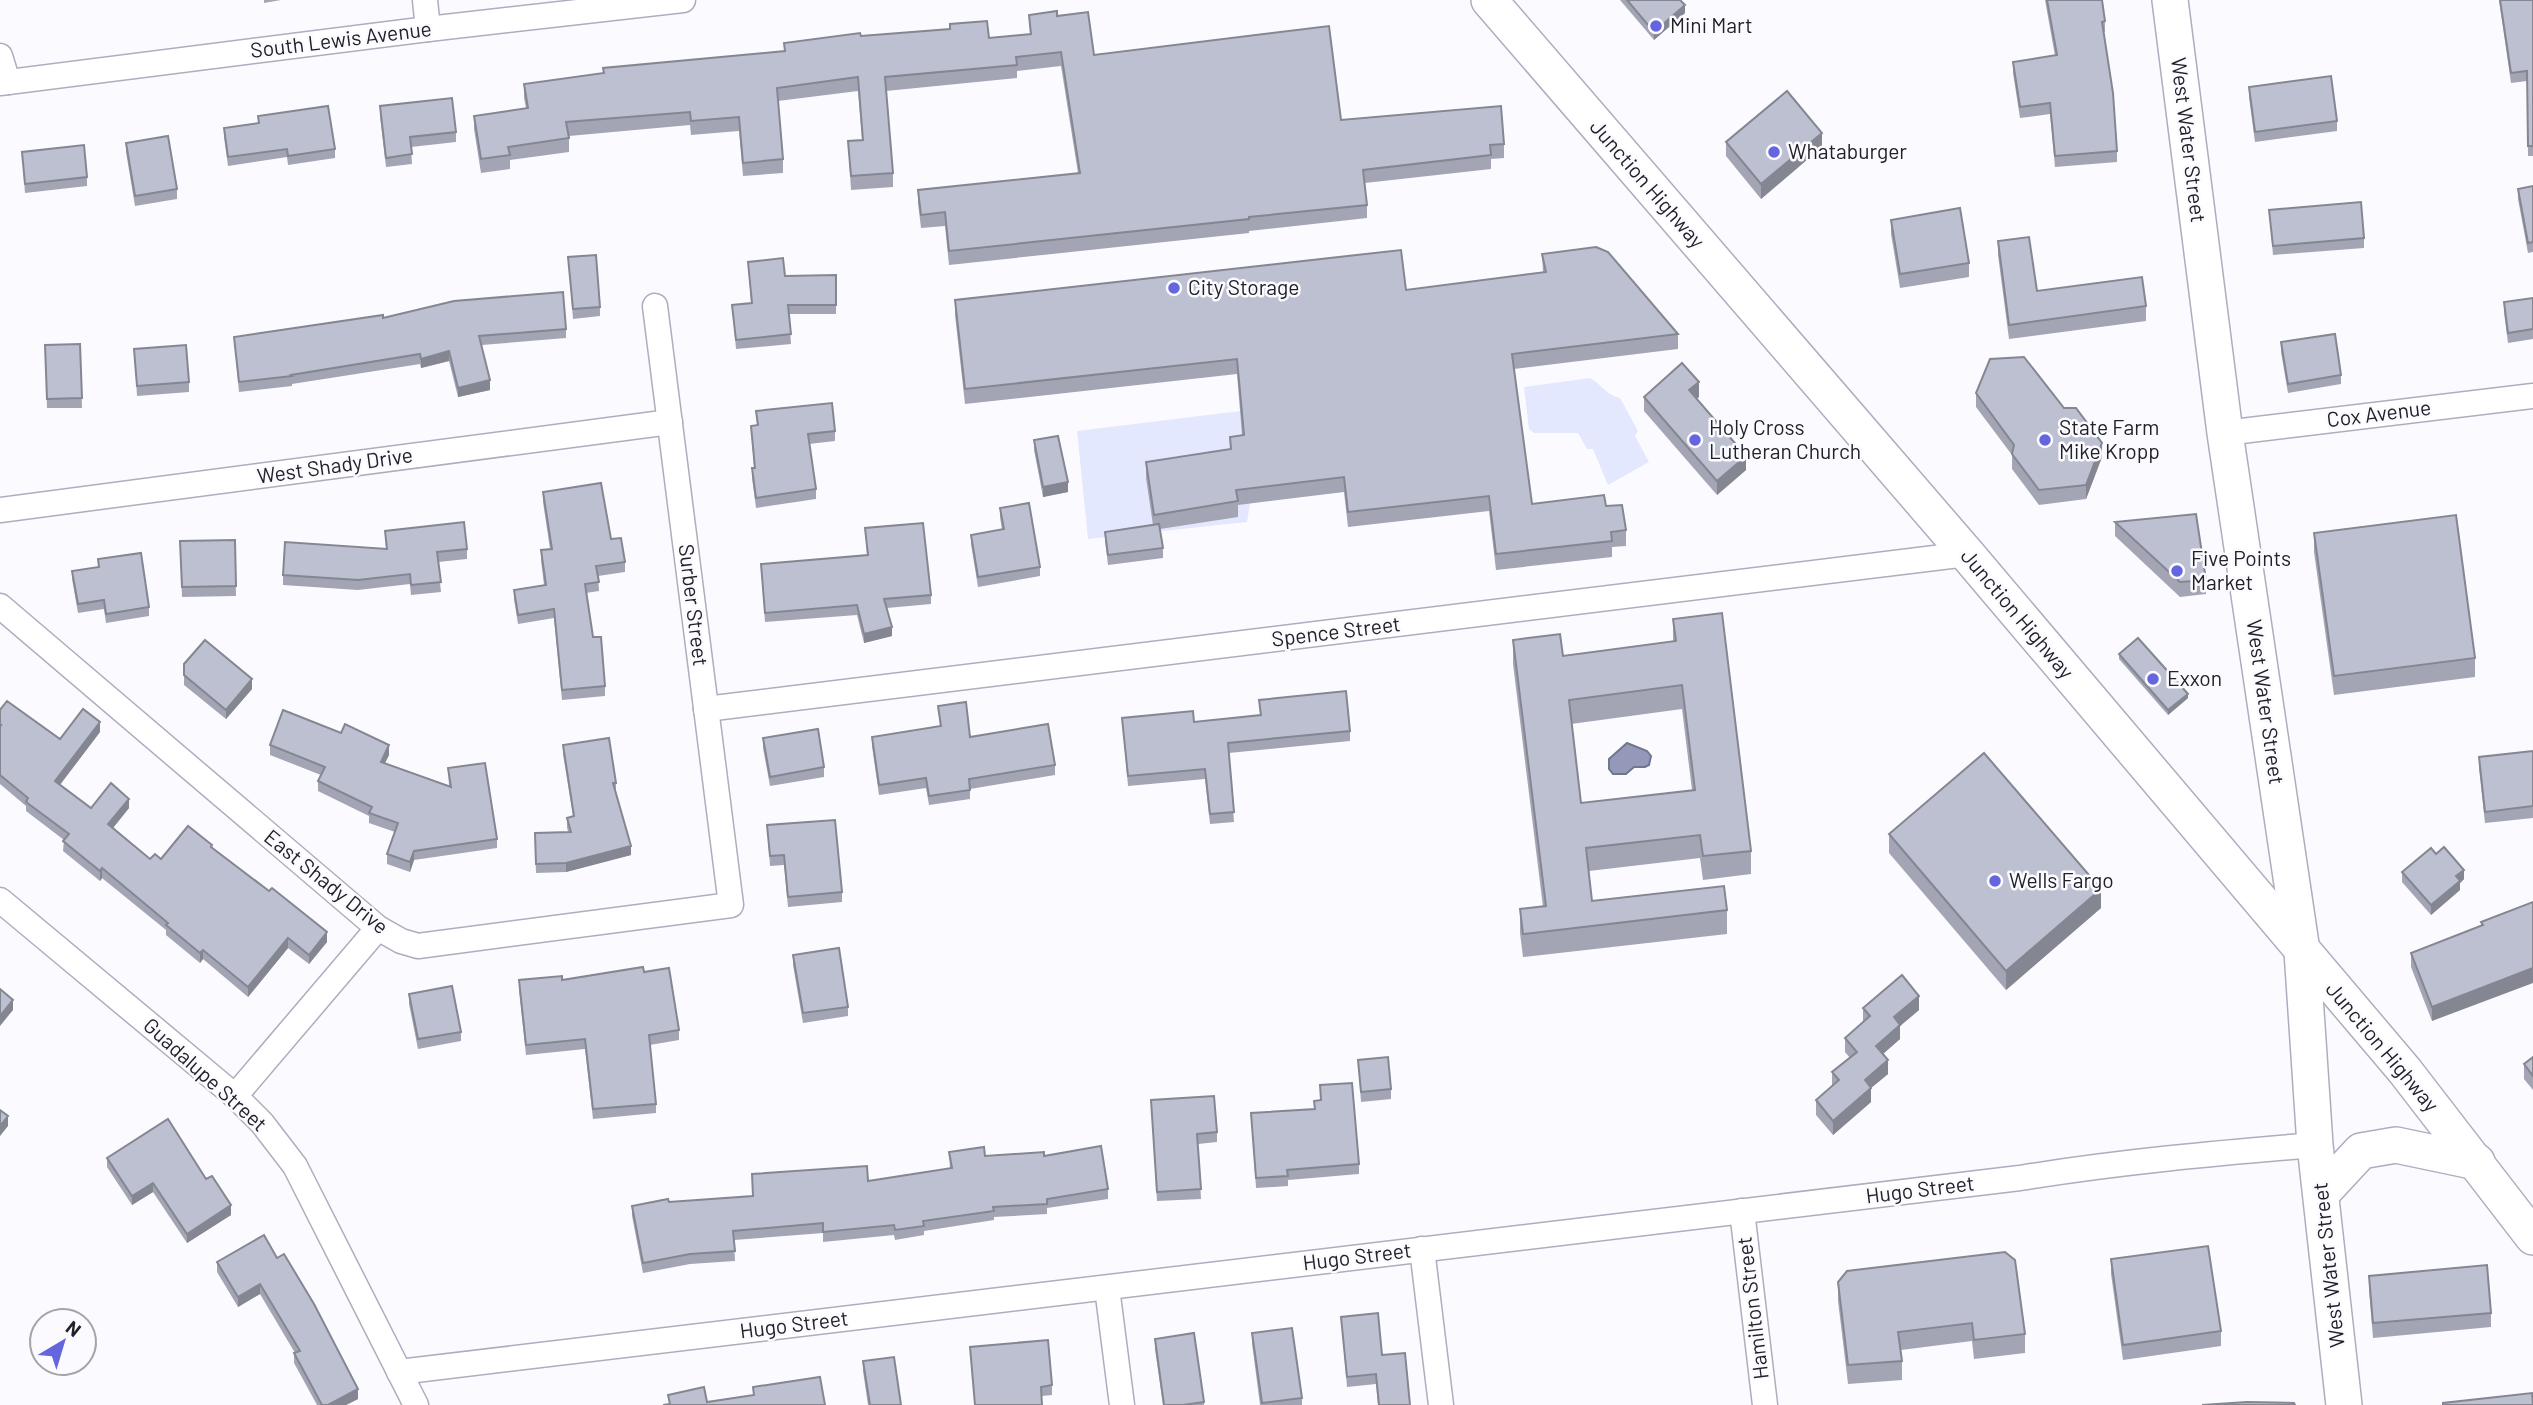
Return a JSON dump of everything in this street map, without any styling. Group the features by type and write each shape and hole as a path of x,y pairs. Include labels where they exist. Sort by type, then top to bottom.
{"main road":[{"name":"Junction Highway","path":"1489,0 1967,554 2404,1071 2533,1237"},
{"name":"West Water Street","path":"2170,0 2225,433 2302,951 2315,1145 2344,1405"},
{"path":"2322,1193 2361,1151 2396,1145 2477,1162"}],"street":[{"path":"425,0 428,29"},
{"name":"South Lewis Avenue","path":"4,82 683,0"},
{"path":"0,56 4,82"},
{"name":"Surber Street","path":"655,306 730,905"},
{"name":"Cox Avenue","path":"2225,433 2533,396"},
{"name":"West Shady Drive","path":"0,510 670,422"},
{"name":"Spence Street","path":"706,709 1967,554"},
{"name":"East Shady Drive","path":"0,606 377,928 401,942 418,946 730,905"},
{"name":"Guadalupe Street","path":"0,900 235,1096 262,1123 295,1166 416,1405"},
{"path":"235,1096 377,928"},
{"name":"Hugo Street","path":"399,1373 1422,1249 2315,1145"},
{"name":"Hamilton Street","path":"1742,1211 1765,1405"},
{"path":"1422,1249 1441,1405"},
{"path":"1107,1287 1122,1405"}],"shaded area":[{"path":"1590,378 1620,398 1638,431 1635,436 1649,462 1608,485 1593,449 1587,449 1578,433 1534,433 1529,429 1524,387"},
{"path":"1240,411 1250,504 1247,522 1088,539 1077,431"},
{"path":"1627,743 1647,751 1651,756 1649,765 1634,767 1626,774 1613,774 1609,769 1609,759"}],"building":[{"name":"Mini Mart","path":"1627,0 1680,0 1685,5 1654,32"},
{"path":"2047,0 2102,0 2105,21 2102,22 2113,93 2117,151 2055,156 2050,103 2020,107 2013,62 2057,55"},
{"path":"2500,0 2533,0 2533,146 2528,146 2527,71 2511,73"},
{"path":"1057,11 1057,16 1088,12 1094,55 1329,26 1341,120 1501,106 1504,144 1490,145 1491,155 1363,170 1367,205 949,251 945,212 921,215 918,190 1080,173 1061,52 1016,57 1017,65 885,77 893,173 851,176 848,141 863,140 858,77 777,88 783,159 743,163 739,117 691,121 690,112 566,122 569,138 508,147 510,155 481,159 474,116 528,108 524,84 604,73 603,68 785,51 784,43 860,33 861,36 950,29 950,24 987,21 989,38 1031,34 1029,15"},
{"path":"2331,76 2337,121 2255,132 2249,87"},
{"name":"Whataburger","path":"1787,91 1822,133 1761,184 1726,142"},
{"path":"452,98 456,132 410,137 412,154 386,158 380,106"},
{"path":"328,106 335,149 288,156 287,149 228,157 224,128 259,123 258,116"},
{"path":"168,136 177,189 135,196 126,143"},
{"path":"84,145 87,177 25,184 22,152"},
{"path":"2533,186 2533,242 2528,243 2518,189"},
{"path":"2361,202 2364,238 2273,246 2269,210"},
{"path":"1960,208 1969,263 1900,274 1891,220"},
{"path":"2029,237 2037,291 2142,277 2146,306 2009,325 1998,241"},
{"path":"1596,247 1608,252 1678,334 1512,354 1532,504 1604,495 1606,506 1622,505 1626,530 1611,532 1612,541 1496,554 1489,496 1348,512 1344,477 1236,490 1238,501 1154,515 1146,462 1231,449 1230,437 1244,435 1237,359 965,389 955,300 1401,250 1406,290 1546,272 1542,254"},
{"path":"596,255 600,307 573,309 568,257"},
{"path":"783,258 785,276 836,275 836,305 788,305 791,334 736,340 732,305 752,303 748,262"},
{"path":"563,292 566,329 479,336 490,380 458,388 449,351 421,359 420,354 292,376 239,382 234,337 383,315 383,318 454,301"},
{"path":"2533,298 2533,329 2508,333 2504,302"},
{"path":"2335,334 2341,375 2288,384 2281,342"},
{"path":"80,344 82,398 47,399 45,345"},
{"path":"186,345 189,382 137,386 134,349"},
{"name":"State Farm Mike Kropp","path":"2024,357 2064,408 2076,408 2102,443 2086,485 2039,490 2012,454 2014,445 1976,393 1990,359"},
{"name":"Holy Cross Lutheran Church","path":"1682,363 1699,382 1689,390 1746,456 1717,481 1644,397"},
{"path":"832,403 835,431 808,434 816,489 756,498 751,426 758,425 756,411"},
{"path":"1058,436 1068,482 1043,487 1034,440"},
{"path":"601,483 611,539 621,538 625,562 596,566 599,582 585,584 593,637 601,637 605,686 562,690 554,609 518,615 514,590 546,585 541,550 552,549 543,492"},
{"path":"1029,503 1040,567 978,577 971,535 1004,529 1000,508"},
{"name":"Five Points Market","path":"2196,514 2206,580 2180,582 2115,522"},
{"path":"2456,515 2475,658 2334,676 2314,533"},
{"path":"464,522 467,549 437,552 441,582 411,585 410,574 358,580 283,575 285,542 387,549 385,531"},
{"path":"923,523 931,595 884,599 892,627 864,634 857,605 765,613 761,564 868,555 865,528"},
{"path":"1159,524 1163,548 1108,555 1105,532"},
{"path":"235,540 236,586 182,587 180,541"},
{"path":"141,553 149,607 106,614 104,600 78,604 72,571 99,567 98,559"},
{"path":"1722,613 1751,851 1703,856 1700,835 1586,848 1592,901 1724,886 1727,910 1523,934 1520,909 1546,906 1513,640 1560,634 1563,656 1676,641 1673,619","holes":["1682,685 1695,790 1581,803 1569,700"]},
{"name":"Exxon","path":"2138,638 2188,694 2168,710 2119,654"},
{"path":"205,640 252,679 226,710 184,675 184,664"},
{"path":"1346,691 1350,731 1228,743 1234,812 1210,814 1205,769 1128,776 1122,718 1193,711 1194,722 1261,715 1259,700"},
{"path":"7,701 60,739 83,709 100,722 55,781 91,808 111,783 129,799 108,824 150,859 155,854 161,859 188,826 212,845 211,847 269,891 272,888 327,932 309,955 288,938 248,987 203,950 200,953 102,868 100,871 63,841 69,834 26,802 28,798 0,775 0,710"},
{"path":"966,702 970,737 1048,724 1055,765 969,779 970,790 929,796 926,778 879,785 872,737 941,726 938,706"},
{"path":"283,710 341,733 345,724 389,745 381,762 451,787 448,768 485,763 497,839 414,851 410,862 387,854 398,823 369,813 372,807 318,781 325,767 270,745"},
{"path":"818,729 824,767 770,777 763,738"},
{"path":"609,738 616,783 613,783 631,846 566,863 536,864 535,833 571,832 567,818 574,816 563,745"},
{"path":"2533,751 2533,806 2485,812 2479,757"},
{"name":"Wells Fargo","path":"1984,753 2101,889 2006,971 1889,834"},
{"path":"835,820 842,892 788,897 784,855 770,856 767,825"},
{"path":"2444,847 2464,870 2456,876 2460,881 2431,905 2402,872 2431,848 2436,854"},
{"path":"2533,902 2533,968 2432,1007 2411,953"},
{"path":"839,948 848,1007 803,1013 793,955"},
{"path":"643,967 644,972 669,968 679,1030 649,1035 656,1104 593,1109 585,1039 526,1045 519,980 562,976 562,980"},
{"path":"1902,975 1919,996 1894,1017 1900,1025 1876,1046 1888,1060 1865,1080 1871,1088 1833,1121 1816,1100 1839,1080 1832,1072 1857,1052 1845,1038 1870,1016 1863,1008"},
{"path":"452,986 461,1032 418,1039 409,994"},
{"path":"0,989 13,1000 0,1016"},
{"path":"1388,1057 1391,1089 1361,1092 1358,1060"},
{"path":"2533,1057 2533,1076 2524,1064"},
{"path":"1352,1083 1359,1164 1287,1170 1288,1176 1256,1178 1251,1113 1315,1109 1314,1101 1321,1100 1320,1085"},
{"path":"1214,1096 1217,1132 1197,1134 1201,1189 1157,1192 1151,1100"},
{"path":"0,1110 8,1116 0,1126"},
{"path":"168,1119 206,1179 212,1176 231,1205 187,1234 153,1183 132,1196 107,1158"},
{"path":"1101,1146 1108,1189 1047,1199 1047,1204 993,1207 994,1211 923,1221 924,1226 895,1230 894,1225 823,1232 823,1223 733,1231 735,1251 690,1254 643,1263 632,1206 668,1199 669,1202 753,1196 752,1174 867,1166 868,1181 952,1168 949,1152 984,1147 985,1156 1044,1152 1044,1156"},
{"path":"264,1235 277,1258 284,1254 314,1304 358,1389 328,1405 322,1405 294,1353 300,1351 260,1284 238,1297 217,1262"},
{"path":"2208,1246 2221,1331 2123,1345 2111,1259"},
{"path":"2005,1252 2015,1260 2025,1334 1974,1340 1972,1323 1898,1332 1902,1361 1848,1365 1838,1282 1847,1271"},
{"path":"2487,1265 2491,1313 2373,1323 2369,1276"},
{"path":"1378,1313 1382,1355 1405,1353 1410,1405 1379,1405 1376,1374 1347,1377 1341,1317"},
{"path":"1292,1328 1302,1398 1262,1403 1252,1333"},
{"path":"1194,1333 1204,1402 1164,1405 1155,1339"},
{"path":"1048,1340 1052,1385 1041,1387 1042,1405 975,1405 970,1347"},
{"path":"894,1357 901,1405 870,1405 863,1361"},
{"path":"820,1377 825,1405 663,1405 670,1404 668,1395 704,1387 707,1402 754,1395 753,1387"},
{"path":"2532,1393 2533,1405 2443,1405 2443,1403"},
{"path":"2294,1403 2295,1405 2202,1405"}],"place":[{"name":"Mini Mart","path":"1656,26"},
{"name":"Whataburger","path":"1774,152"},
{"name":"City Storage","path":"1174,288"},
{"name":"Holy Cross Lutheran Church","path":"1695,440"},
{"name":"State Farm Mike Kropp","path":"2045,440"},
{"name":"Five Points Market","path":"2177,571"},
{"name":"Exxon","path":"2153,679"},
{"name":"Wells Fargo","path":"1995,881"}]}
